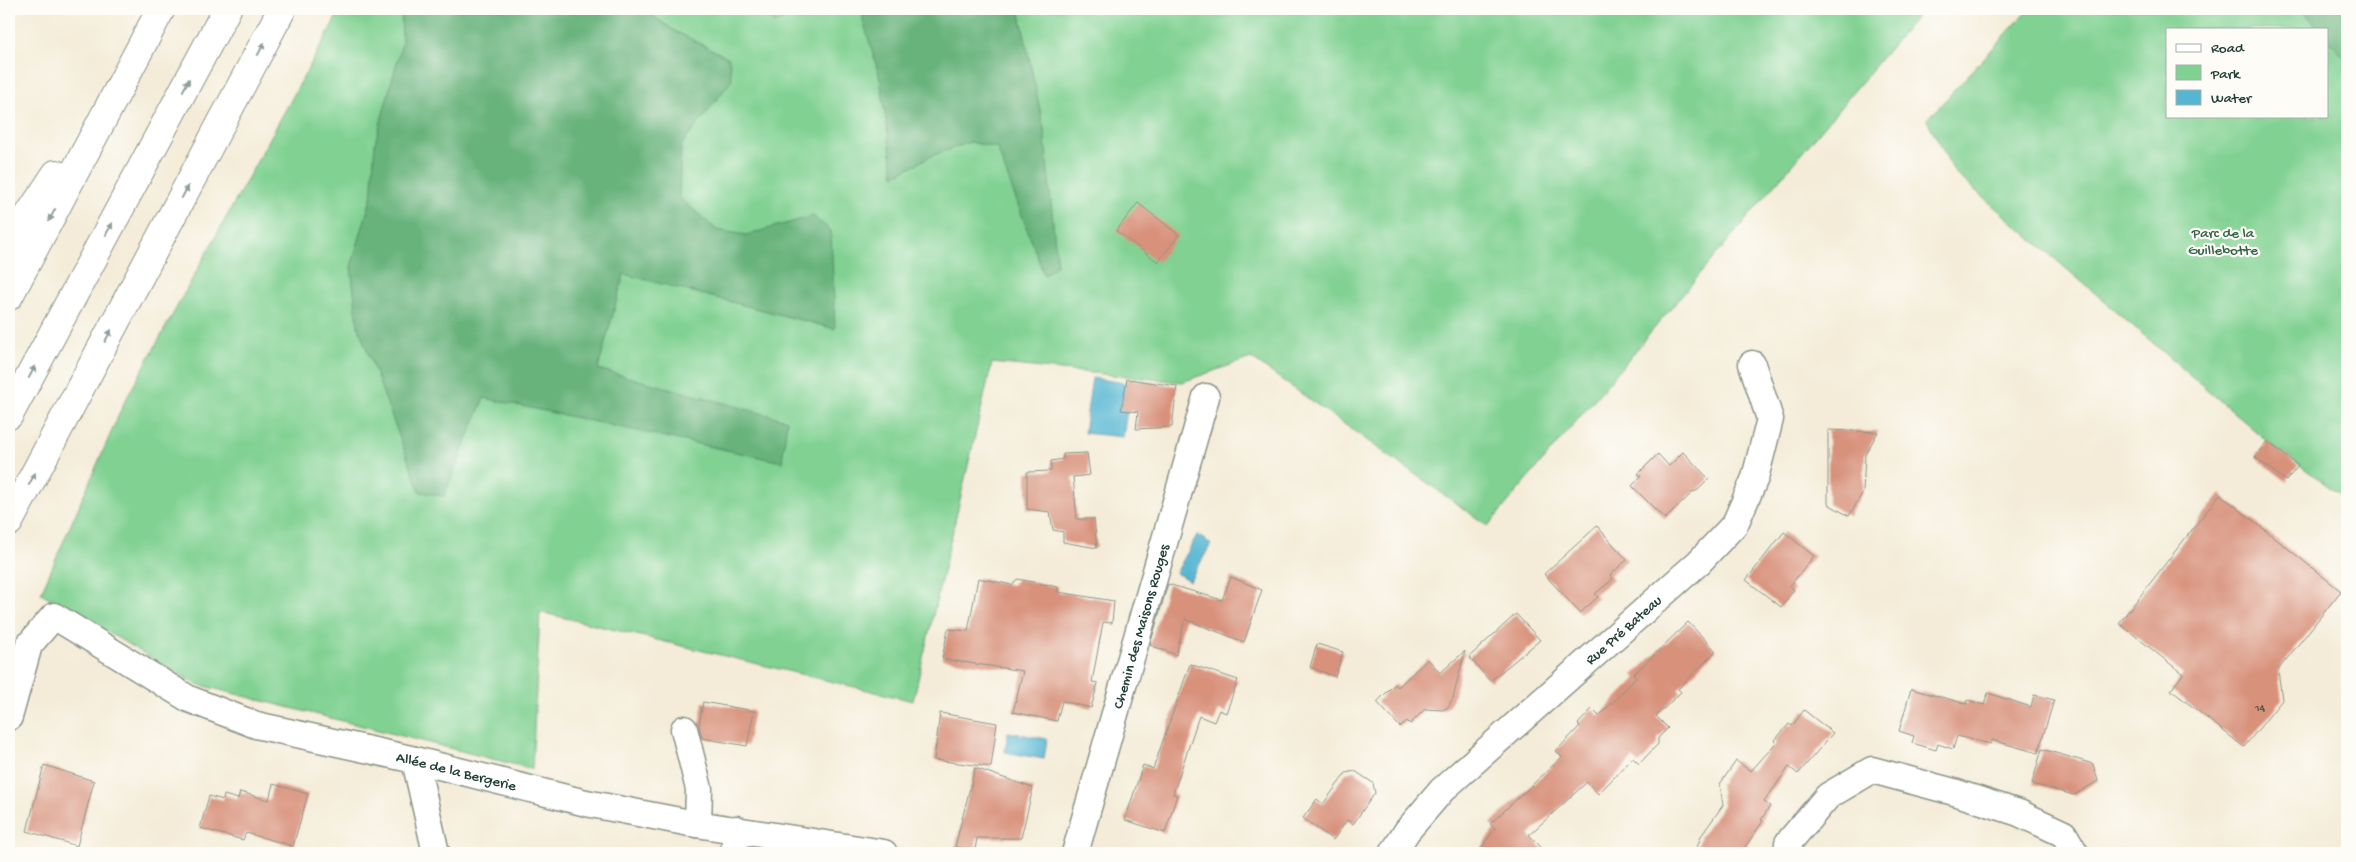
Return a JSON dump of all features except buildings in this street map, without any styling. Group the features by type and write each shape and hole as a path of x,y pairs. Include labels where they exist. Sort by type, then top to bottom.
{"highway":[{"path":"9,296 161,9"},
{"path":"9,415 227,9"},
{"path":"9,522 282,9"},
{"path":"9,244 140,48"}],"street":[{"name":"Rue Pré Bateau","path":"1392,853 1407,831 1442,790 1699,562 1735,524 1755,478 1770,418 1752,364"},
{"name":"Chemin des Maisons Rouges","path":"1075,853 1206,398"},
{"name":"Allée de la Bergerie","path":"9,718 29,645 54,616 189,699 256,725 415,760 586,803 698,824 735,841 884,853"},
{"path":"684,729 700,790 698,824"},
{"path":"415,760 436,853"},
{"path":"1787,853 1788,843 1828,796 1872,770 1954,792 2019,814 2064,834 2075,853"}],"green space":[{"path":"341,9 1923,9 1488,526 1251,358 1182,382 992,363 913,701 540,612 532,769 196,684 41,593 124,403"},
{"path":"401,9 650,9 649,13 673,30 729,58 732,80 681,146 679,197 717,230 746,235 813,216 831,231 835,329 624,274 598,369 787,420 782,462 484,398 444,496 420,492 358,326 351,267 371,199 375,143 402,43"},
{"path":"758,9 792,9 793,14 775,24"},
{"path":"863,9 1019,9 1044,129 1057,265 1044,275 997,148 970,142 931,156 894,176 880,78 863,20"},
{"name":"Parc de la Guillebotte","path":"2029,9 2347,9 2347,500 2267,441 1955,173 1927,120"},
{"path":"2302,9 2347,9 2347,61 2328,39 2328,28 2318,28"}],"water":[{"path":"1092,378 1131,384 1123,437 1084,433"},
{"path":"1197,535 1211,544 1190,581 1176,573"},
{"path":"1008,732 1047,739 1044,759 1005,752"}]}
